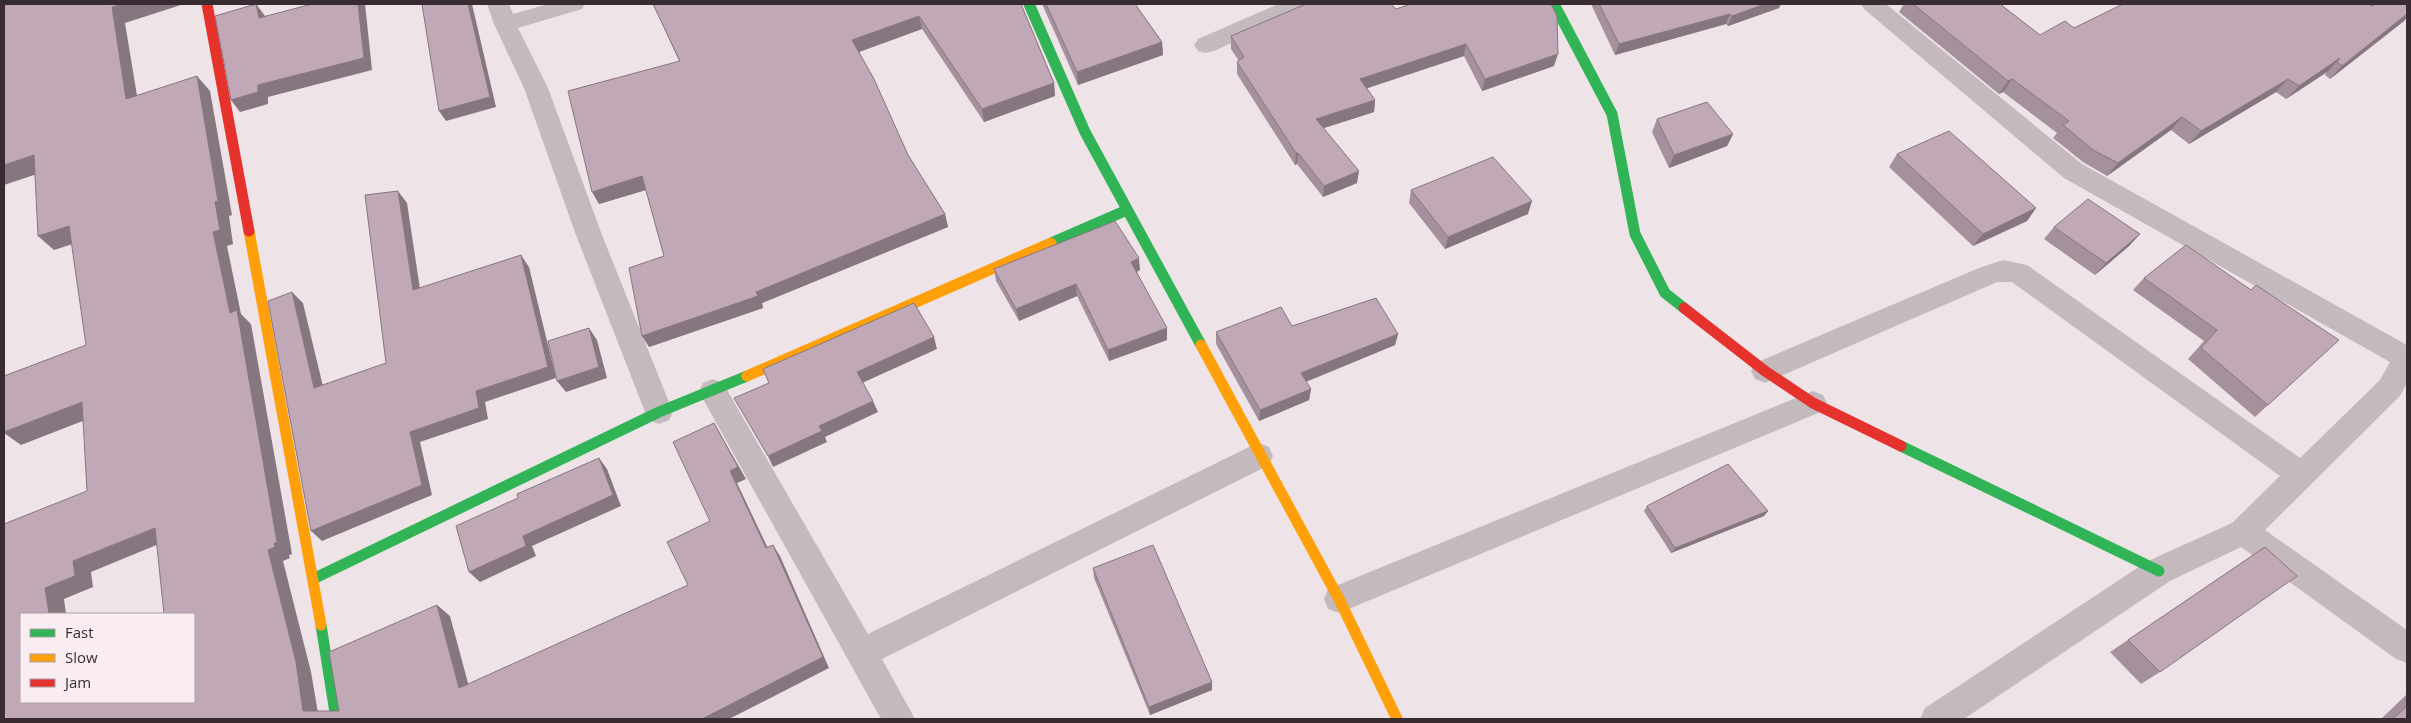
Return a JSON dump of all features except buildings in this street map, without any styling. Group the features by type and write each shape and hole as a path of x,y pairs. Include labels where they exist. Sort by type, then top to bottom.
{"street":[{"path":"207,4 313,579 336,719"},
{"path":"574,4 502,14 536,88 588,235 659,412"},
{"path":"1029,4 1085,132 1259,456 1339,599 1396,719"},
{"path":"1206,45 1298,4"},
{"path":"1554,4 1612,114 1635,234 1665,293 1764,372 1813,403 2159,571"},
{"path":"1872,4 2073,171 2407,358 2390,388 2300,474 2243,532 2159,571 1936,719"},
{"path":"313,579 659,412 713,391 1127,210"},
{"path":"1764,372 1988,275 2002,270 2018,272 2300,474"},
{"path":"713,391 899,719"},
{"path":"1339,599 1813,403"},
{"path":"861,653 1259,456"},
{"path":"2243,532 2407,648"}],"traffic: fast":[{"path":"1029,4 1085,132 1201,345"},
{"path":"1554,4 1612,114 1635,234 1665,293 1684,308"},
{"path":"1051,243 1127,210"},
{"path":"313,579 659,412 747,376"},
{"path":"1901,446 2159,571"},
{"path":"321,625 336,719"}],"traffic: slow":[{"path":"249,231 321,625"},
{"path":"747,376 1051,243"},
{"path":"1201,345 1339,599 1397,719"}],"traffic: jam":[{"path":"207,4 249,231"},
{"path":"1684,308 1765,371 1813,403 1901,446"}]}
